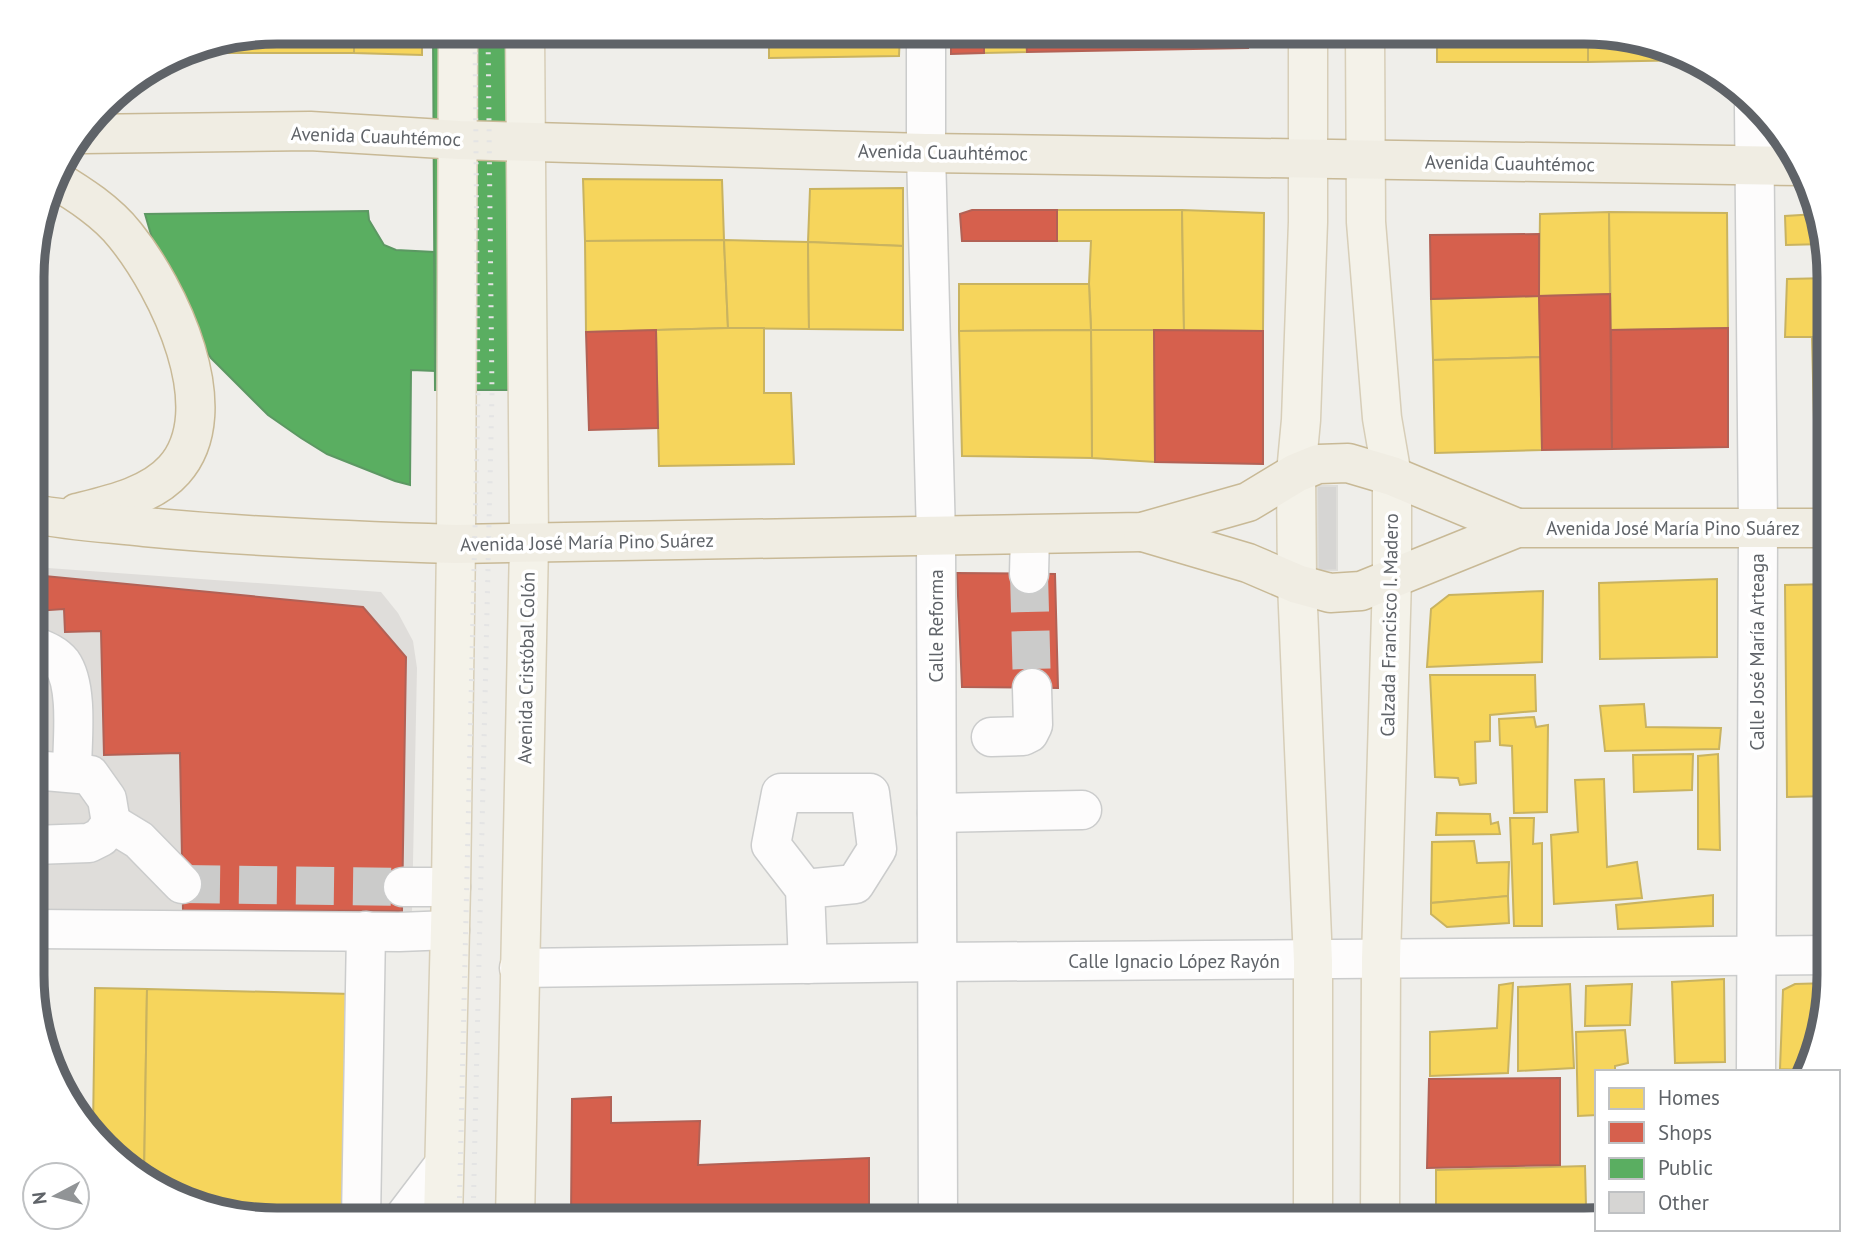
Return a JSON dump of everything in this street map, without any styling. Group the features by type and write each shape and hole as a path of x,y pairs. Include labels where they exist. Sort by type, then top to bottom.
{"highway":[{"name":"Avenida Cuauhtémoc","path":"93,134 310,131 459,140 926,153 1789,166"},
{"path":"46,516 104,507 154,485 172,472 188,451 195,422 193,381 181,334 169,303 124,233 90,202 63,185"},
{"name":"Avenida José María Pino Suárez","path":"46,516 271,537 456,544 1142,532 1248,502 1318,464 1348,463 1392,477 1517,528 1817,528"},
{"name":"Avenida José María Pino Suárez","path":"1142,532 1248,563 1297,584 1329,593 1361,591 1517,528"}],"main road":[{"path":"443,1208 456,544 458,44"},
{"name":"Avenida Cristóbal Colón","path":"514,1208 529,544 525,44"},
{"path":"1308,44 1308,222 1302,407 1296,474 1297,584 1313,961 1313,1208"},
{"name":"Calzada Francisco I. Madero","path":"1365,44 1366,222 1382,418 1392,477 1392,579 1381,959 1380,1208"}],"street":[{"name":"Calle Reforma","path":"926,44 926,153 936,537 938,1208"},
{"name":"Calle José María Arteaga","path":"1754,118 1758,528 1756,1070"},
{"path":"1029,574 1030,535"},
{"path":"44,650 60,660 67,671 72,690 72,772"},
{"path":"991,737 1023,736 1030,733 1033,725 1032,688"},
{"path":"44,771 90,775 107,799 111,823 101,837 89,843 44,845"},
{"path":"937,813 1082,810"},
{"path":"111,823 139,840 182,884"},
{"path":"403,887 451,887"},
{"path":"805,889 808,964"},
{"path":"44,929 450,930"},
{"path":"361,1208 366,931"},
{"name":"Calle Ignacio López Rayón","path":"519,968 1817,955"},
{"path":"411,1208 443,1166"}],"shaded area":[{"path":"44,568 381,592 398,613 413,641 417,668 412,911 44,910"}],"building: Homes":[{"path":"261,44 354,44 354,53 225,53 225,50 231,48"},
{"path":"354,44 422,44 422,55 354,53"},
{"path":"769,44 900,44 899,56 769,58"},
{"path":"984,44 1027,44 1027,52 984,53"},
{"path":"1437,44 1588,44 1588,62 1437,62"},
{"path":"1588,44 1615,46 1671,60 1588,62"},
{"path":"583,179 722,180 724,240 585,241"},
{"path":"903,188 903,246 808,242 810,189"},
{"path":"1057,210 1182,210 1184,330 1091,330 1091,241 1057,241"},
{"path":"1182,210 1264,213 1263,331 1184,330"},
{"path":"1609,212 1610,294 1539,296 1540,214"},
{"path":"1609,212 1727,213 1728,328 1611,330"},
{"path":"1808,215 1815,244 1786,245 1785,216"},
{"path":"724,240 728,328 586,332 585,241"},
{"path":"724,240 808,242 809,329 728,328"},
{"path":"808,242 903,246 903,330 809,329"},
{"path":"1817,278 1817,337 1785,337 1787,279"},
{"path":"959,284 1089,284 1091,330 959,331"},
{"path":"1539,296 1541,357 1433,360 1431,299"},
{"path":"764,328 764,393 791,393 794,464 659,466 656,330"},
{"path":"1091,330 1154,330 1155,462 1092,458"},
{"path":"1091,330 1092,458 962,456 959,331"},
{"path":"1812,337 1817,337 1817,419 1814,419"},
{"path":"1541,357 1542,450 1435,453 1433,360"},
{"path":"1717,579 1717,657 1600,659 1599,583"},
{"path":"1817,584 1817,796 1787,797 1785,585"},
{"path":"1543,591 1542,662 1427,667 1431,609 1449,595"},
{"path":"1430,675 1535,675 1536,711 1490,715 1490,741 1475,742 1476,783 1460,785 1458,778 1435,777"},
{"path":"1644,704 1646,727 1721,728 1719,749 1605,751 1600,706"},
{"path":"1534,717 1536,727 1548,725 1547,812 1514,813 1512,746 1500,745 1499,719"},
{"path":"1693,754 1692,790 1634,792 1633,755"},
{"path":"1718,754 1720,850 1698,849 1698,756"},
{"path":"1604,779 1607,867 1637,862 1642,898 1554,904 1551,835 1578,832 1575,780"},
{"path":"1437,813 1490,814 1491,824 1498,822 1500,834 1436,835"},
{"path":"1510,818 1534,818 1533,844 1542,843 1542,926 1514,926"},
{"path":"1474,841 1477,863 1509,862 1508,896 1431,903 1432,842"},
{"path":"1713,895 1713,926 1618,929 1616,905"},
{"path":"1508,896 1509,923 1447,927 1431,914 1431,903"},
{"path":"1724,979 1725,1062 1675,1063 1672,982"},
{"path":"1513,983 1508,1073 1430,1076 1430,1032 1497,1028 1499,985"},
{"path":"1817,983 1813,1021 1797,1070 1780,1069 1783,990 1795,984"},
{"path":"1570,984 1574,1068 1518,1071 1518,987"},
{"path":"1632,984 1630,1025 1585,1026 1586,986"},
{"path":"95,988 147,989 144,1167 112,1140 93,1118"},
{"path":"147,989 351,994 343,1208 261,1208 231,1204 202,1196 144,1167"},
{"path":"1625,1030 1628,1063 1615,1066 1615,1070 1595,1070 1595,1115 1578,1116 1576,1032"},
{"path":"1585,1166 1586,1206 1436,1207 1436,1170"}],"building: Shops":[{"path":"951,44 984,44 984,53 951,54"},
{"path":"1027,44 1248,44 1248,48 1027,52"},
{"path":"972,210 1057,210 1057,241 962,241 960,214"},
{"path":"1539,234 1539,296 1431,299 1430,235"},
{"path":"1610,294 1612,449 1542,450 1539,296"},
{"path":"1728,328 1728,447 1612,449 1611,330"},
{"path":"656,330 658,428 589,430 586,332"},
{"path":"1154,330 1263,331 1263,464 1155,462"},
{"path":"957,573 1055,574 1058,688 962,687"},
{"path":"44,576 363,607 406,657 402,911 183,910 180,753 104,755 101,631 65,632 64,609 44,610"},
{"path":"1560,1078 1560,1165 1427,1168 1429,1079"},
{"path":"611,1097 611,1123 700,1121 698,1165 869,1158 869,1208 571,1208 572,1099"}],"building: Public":[{"path":"433,44 533,44 535,390 435,390"},
{"path":"368,211 369,220 384,245 396,250 434,252 435,371 411,370 410,485 327,454 301,438 268,415 211,358 189,324 154,245 145,214"}],"building: Other":[{"path":"1317,486 1337,486 1337,570 1318,571"}],"tunnel":[{"path":"1029,574 1032,688"},
{"path":"182,884 403,887"}],"railway":[{"path":"459,1208 478,397 475,44"},
{"path":"473,1208 492,394 488,44"}]}
